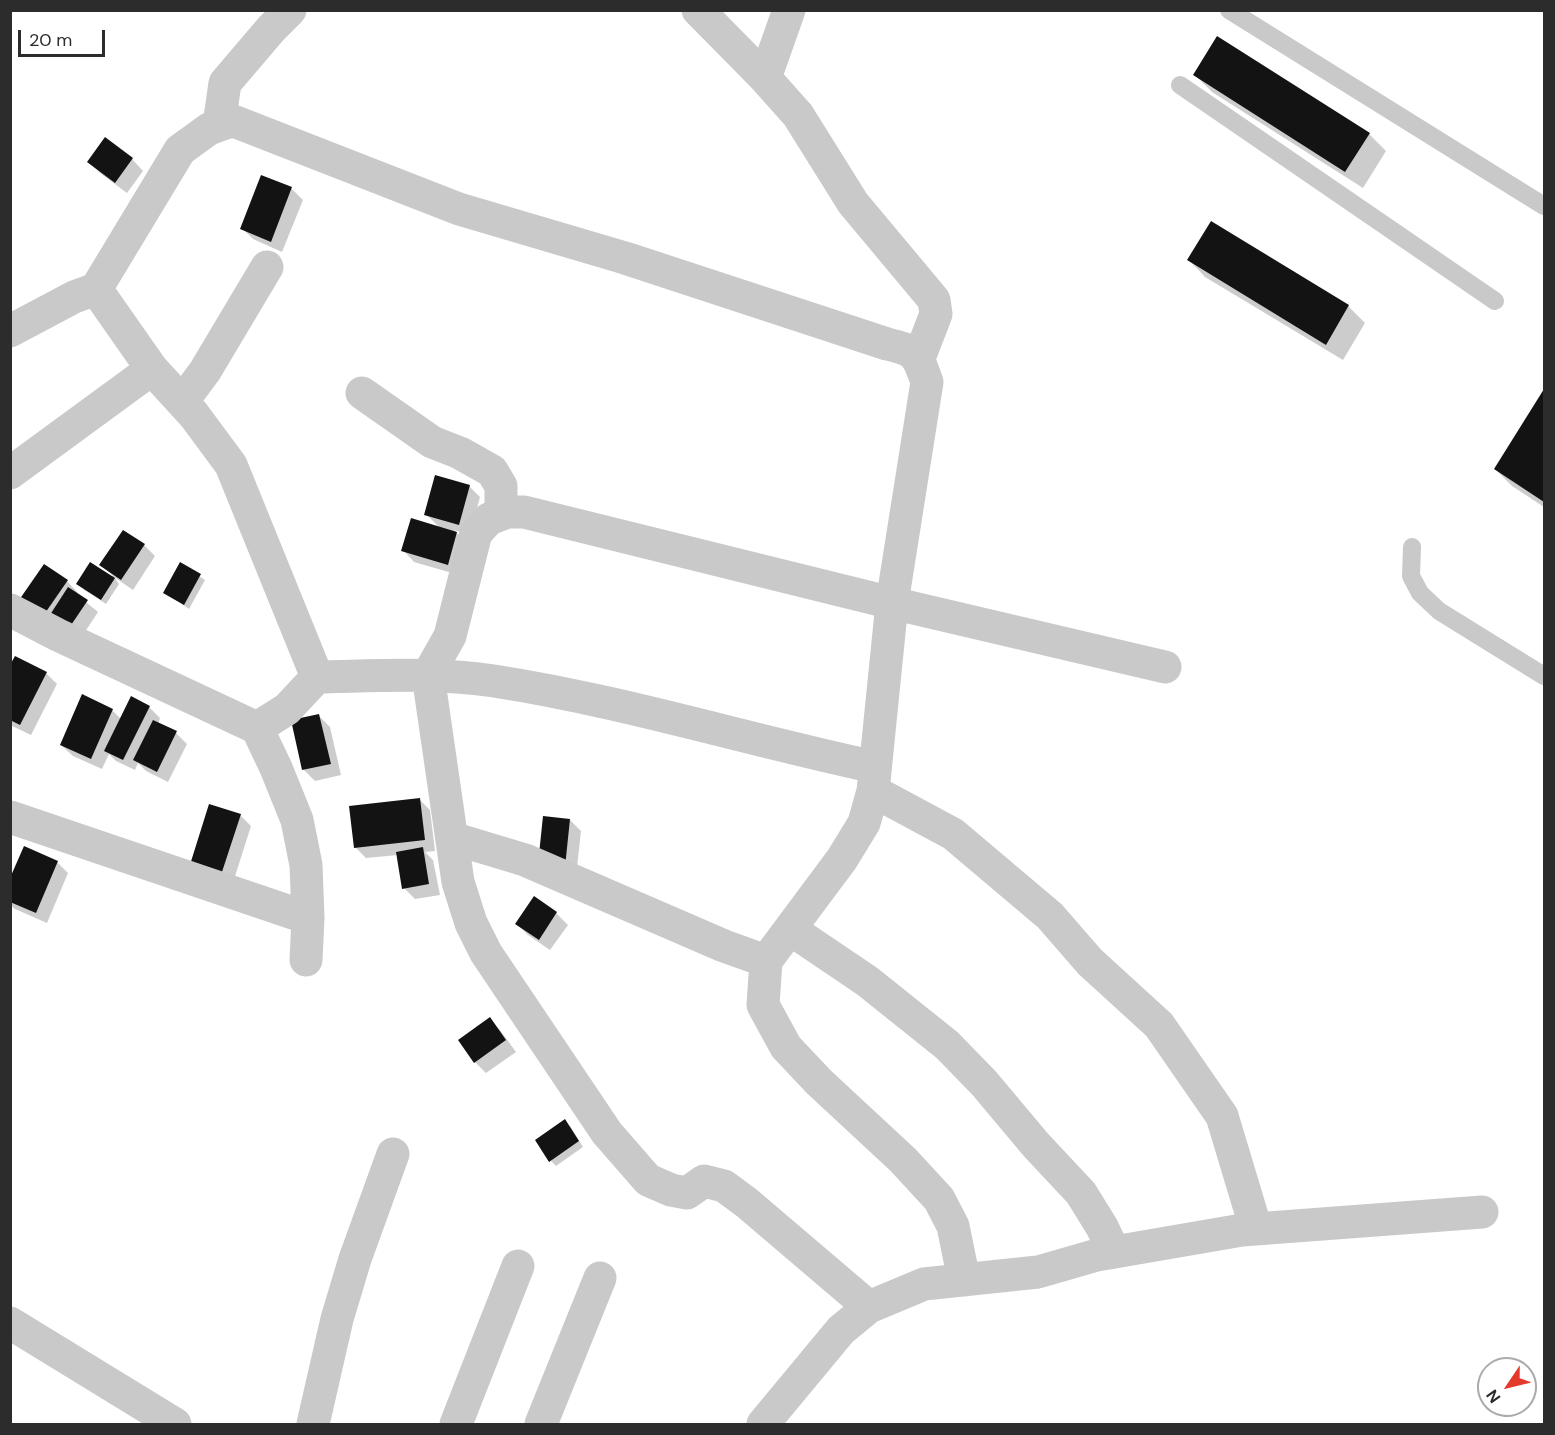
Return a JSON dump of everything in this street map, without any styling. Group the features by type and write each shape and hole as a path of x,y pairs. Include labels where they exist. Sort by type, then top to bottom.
{"street":[{"path":"219,125 225,83 290,10"},
{"path":"698,10 798,115 853,203 934,300 936,314 919,358"},
{"path":"765,78 789,10"},
{"path":"10,331 74,297 96,289 180,150 209,129 228,122 236,122 459,209 625,258 907,349 919,358 927,382 892,603 874,779 864,823 842,860 766,960 763,1005 786,1047 819,1082 903,1160 939,1199 953,1226 964,1280"},
{"path":"182,402 205,371 267,267"},
{"path":"96,289 153,369 194,414 231,465 317,676"},
{"path":"10,473 153,369"},
{"path":"362,393 432,442 460,453 492,471 501,486 501,514"},
{"path":"869,1307 724,1186 704,1181 687,1193 671,1190 648,1179 607,1133 486,953 471,923 458,882 428,675 450,636 476,533 489,519 501,514 524,513 892,603 1165,666"},
{"path":"10,610 256,728 276,768 297,820 306,865 308,918 306,960"},
{"path":"256,728 287,709 317,676 428,675 493,681 721,729 810,753 874,779 953,834 1050,916 1090,962 1159,1025 1222,1116 1256,1229"},
{"path":"10,817 308,918"},
{"path":"452,838 525,860 724,946 766,960"},
{"path":"790,929 867,981 947,1045 984,1083 1081,1193 1114,1252"},
{"path":"313,1425 337,1319 355,1259 393,1154"},
{"path":"763,1425 841,1330 869,1307 924,1284 1038,1272 1097,1255 1256,1229 1482,1212"},
{"path":"456,1425 518,1266"},
{"path":"541,1425 600,1278"},
{"path":"10,1323 175,1425"}],"lane":[{"path":"1229,10 1545,206"},
{"path":"1180,85 1495,302"},
{"path":"1412,547 1411,576 1420,593 1439,611 1545,676"}],"building":[{"path":"1217,36 1370,133 1345,172 1193,75"},
{"path":"105,137 133,158 115,183 87,162"},
{"path":"261,175 292,187 271,242 240,229"},
{"path":"1211,221 1349,305 1326,345 1187,260"},
{"path":"1544,389 1544,502 1494,469"},
{"path":"435,475 470,485 459,525 424,515"},
{"path":"411,518 457,532 448,565 401,551"},
{"path":"123,530 145,544 121,580 99,565"},
{"path":"90,562 115,578 101,600 76,584"},
{"path":"180,562 201,574 184,605 163,593"},
{"path":"44,564 68,580 41,619 17,603"},
{"path":"68,587 88,600 65,634 46,621"},
{"path":"15,656 47,672 20,725 10,720 10,665"},
{"path":"82,694 113,709 91,759 60,745"},
{"path":"131,696 150,706 123,760 104,751"},
{"path":"319,714 331,764 302,770 291,720"},
{"path":"153,720 177,731 157,772 133,760"},
{"path":"420,798 425,840 354,848 349,806"},
{"path":"209,804 241,814 219,881 188,871"},
{"path":"543,816 570,819 565,867 538,864"},
{"path":"24,846 58,861 36,913 10,902 10,878"},
{"path":"423,847 429,884 402,889 396,852"},
{"path":"534,896 557,912 539,940 515,924"},
{"path":"490,1017 506,1040 474,1063 458,1040"},
{"path":"565,1119 579,1141 549,1162 535,1140"}]}
